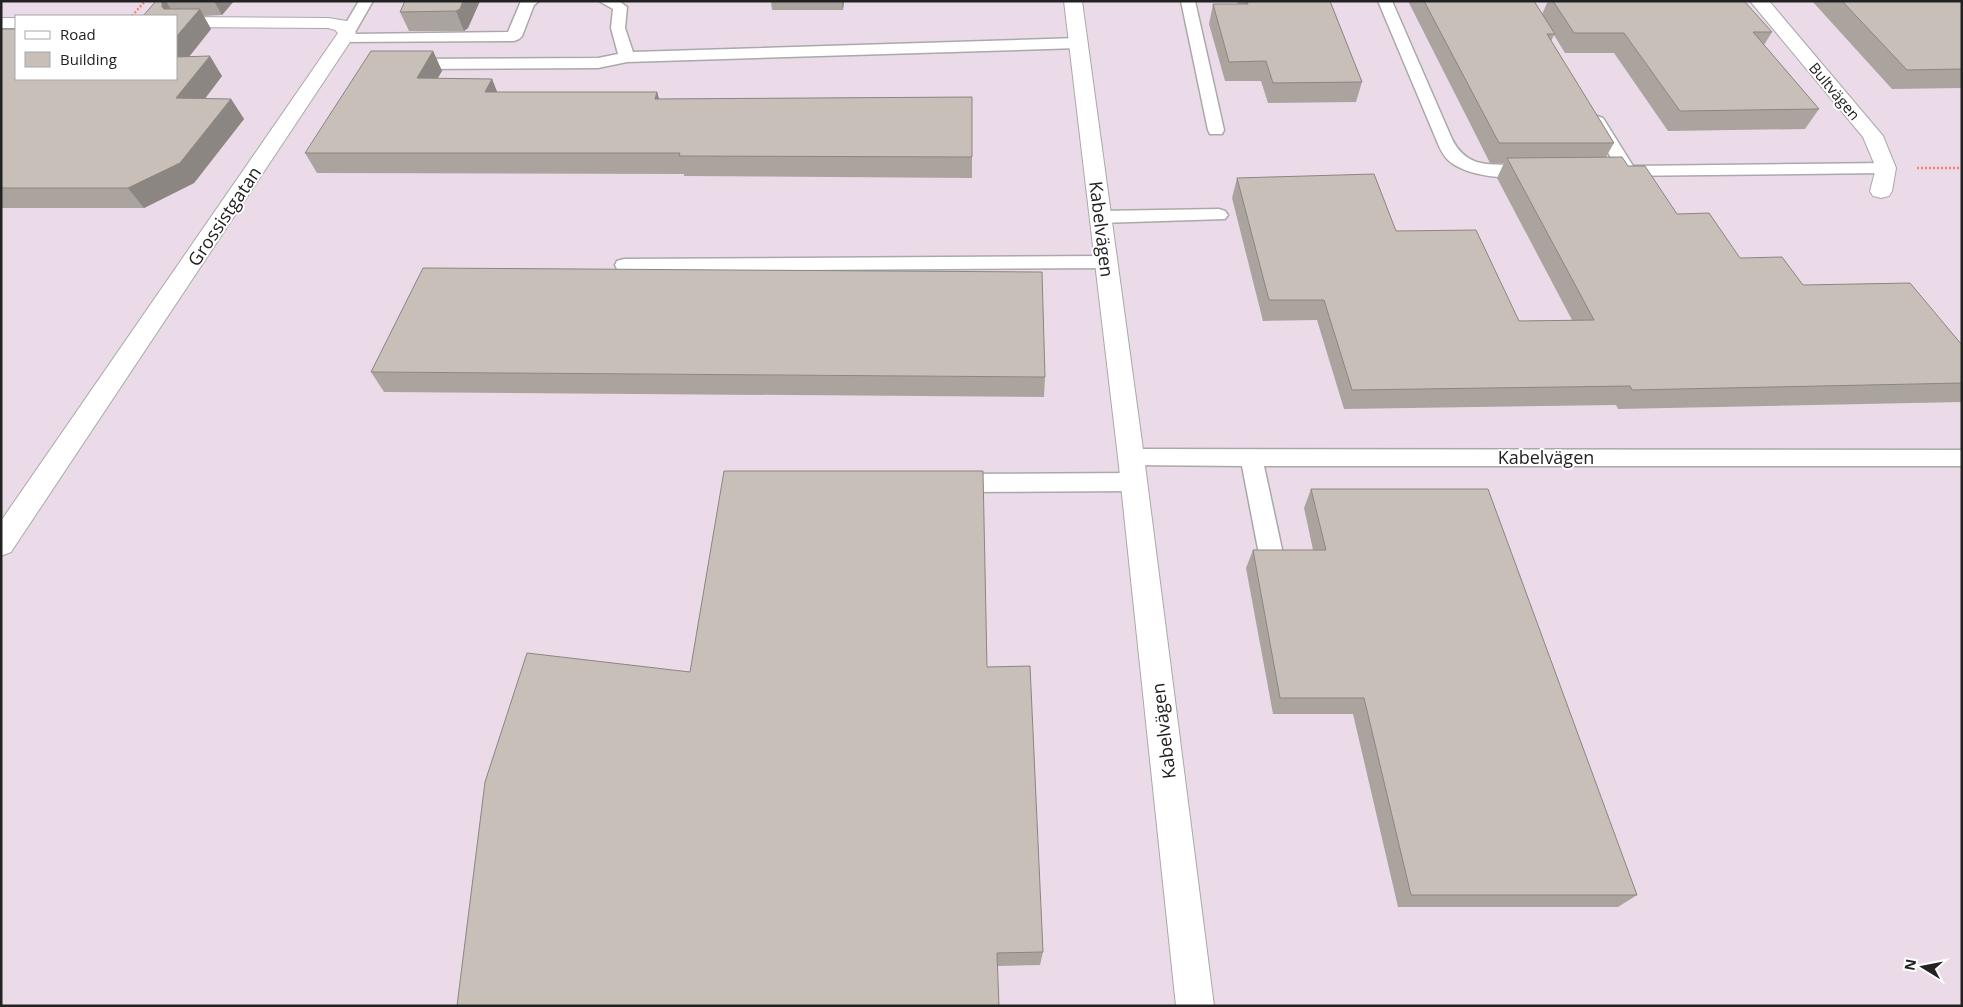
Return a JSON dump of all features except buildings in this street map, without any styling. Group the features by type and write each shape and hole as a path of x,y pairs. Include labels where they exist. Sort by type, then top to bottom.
{"street":[{"name":"Kabelvägen","path":"1073,1 1132,469 1195,1006"},
{"name":"Bultvägen","path":"1759,1 1873,136 1886,168"},
{"path":"178,22 328,23 341,26 346,36"},
{"path":"1,23 15,23"},
{"name":"Grossistgatan","path":"1,544 346,36"},
{"path":"1881,190 1886,168"}],"lane":[{"path":"366,1 346,36 514,36 528,1 532,1"},
{"path":"606,1 620,7 618,28 627,57"},
{"path":"1188,1 1216,130"},
{"path":"1385,1 1453,156 1473,167 1496,171 1543,171"},
{"path":"394,64 598,64 627,57 1079,43"},
{"path":"1592,112 1628,171"},
{"path":"1600,171 1886,168"},
{"path":"1100,217 1219,215"},
{"path":"624,265 1106,262"},
{"path":"1251,457 1271,554"},
{"name":"Kabelvägen","path":"1132,469 1251,457 1962,458"},
{"path":"935,484 1132,469"}],"path":[{"path":"133,15 145,1"},
{"path":"1886,168 1962,168"}],"shaded area":[{"path":"1,1 1962,1 1962,1006 1,1006"}]}
